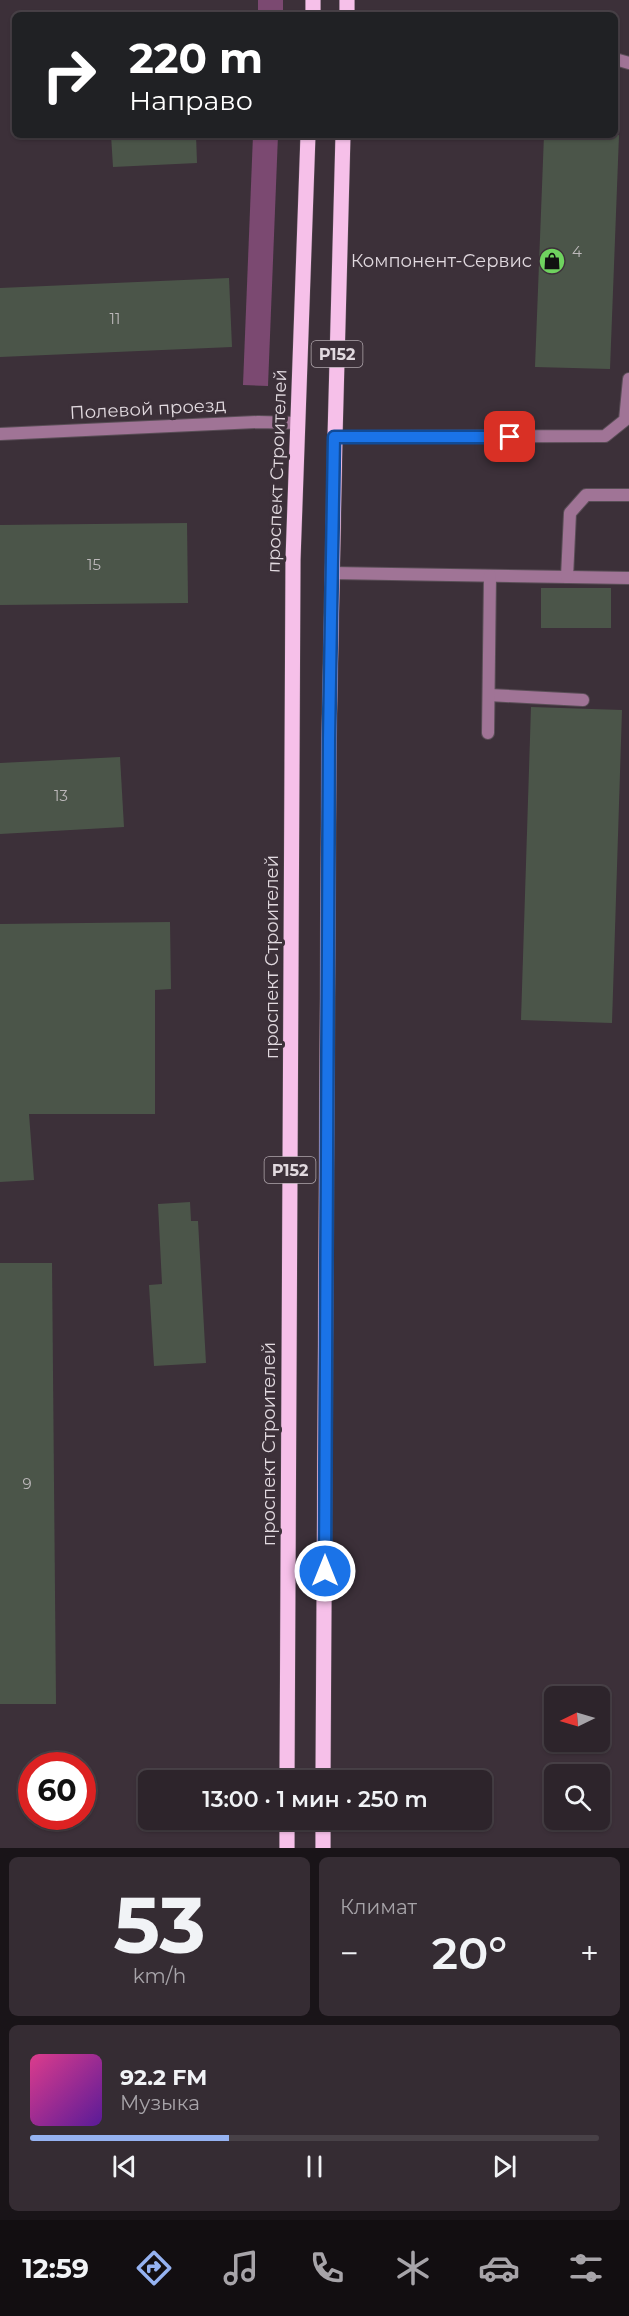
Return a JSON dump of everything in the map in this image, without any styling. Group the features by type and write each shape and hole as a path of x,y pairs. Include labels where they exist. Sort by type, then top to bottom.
{"main road":[{"name":"проспект Строителей","path":"287,1770 293,560 308,138"},
{"name":"Р152","path":"323,1770 332,573 343,138"},
{"path":"286,1848 287,1830"},
{"path":"323,1830 323,1848"}],"street":[{"path":"334,437 605,436 625,420 629,379"},
{"name":"Полевой проезд","path":"0,434 258,422 298,423"},
{"path":"567,577 570,513 586,495 629,495"},
{"path":"332,573 629,578"},
{"path":"488,733 490,576"},
{"path":"489,695 583,700"}],"shaded area":[{"path":"258,0 283,0 283,12 258,12"},
{"path":"253,138 278,138 268,386 243,385"}],"building":[{"path":"619,135 610,369 535,367 544,138 618,138"},
{"path":"111,138 196,138 197,163 113,167"},
{"path":"229,278 232,347 0,357 0,288"},
{"path":"187,523 188,603 0,605 0,525"},
{"path":"541,588 611,588 611,628 541,628"},
{"path":"531,707 622,710 612,1023 521,1020"},
{"path":"120,757 124,827 0,834 0,763"},
{"path":"170,922 171,989 155,990 155,1114 29,1114 34,1180 0,1182 0,924"},
{"path":"190,1202 191,1221 198,1221 206,1363 154,1366 149,1285 162,1284 158,1204"},
{"path":"0,1263 52,1263 56,1704 0,1704"}],"place":[{"name":"Компонент-Сервис","path":"552,261"}],"route":[{"path":"325,1571 329,739 334,437 510,437"}]}
